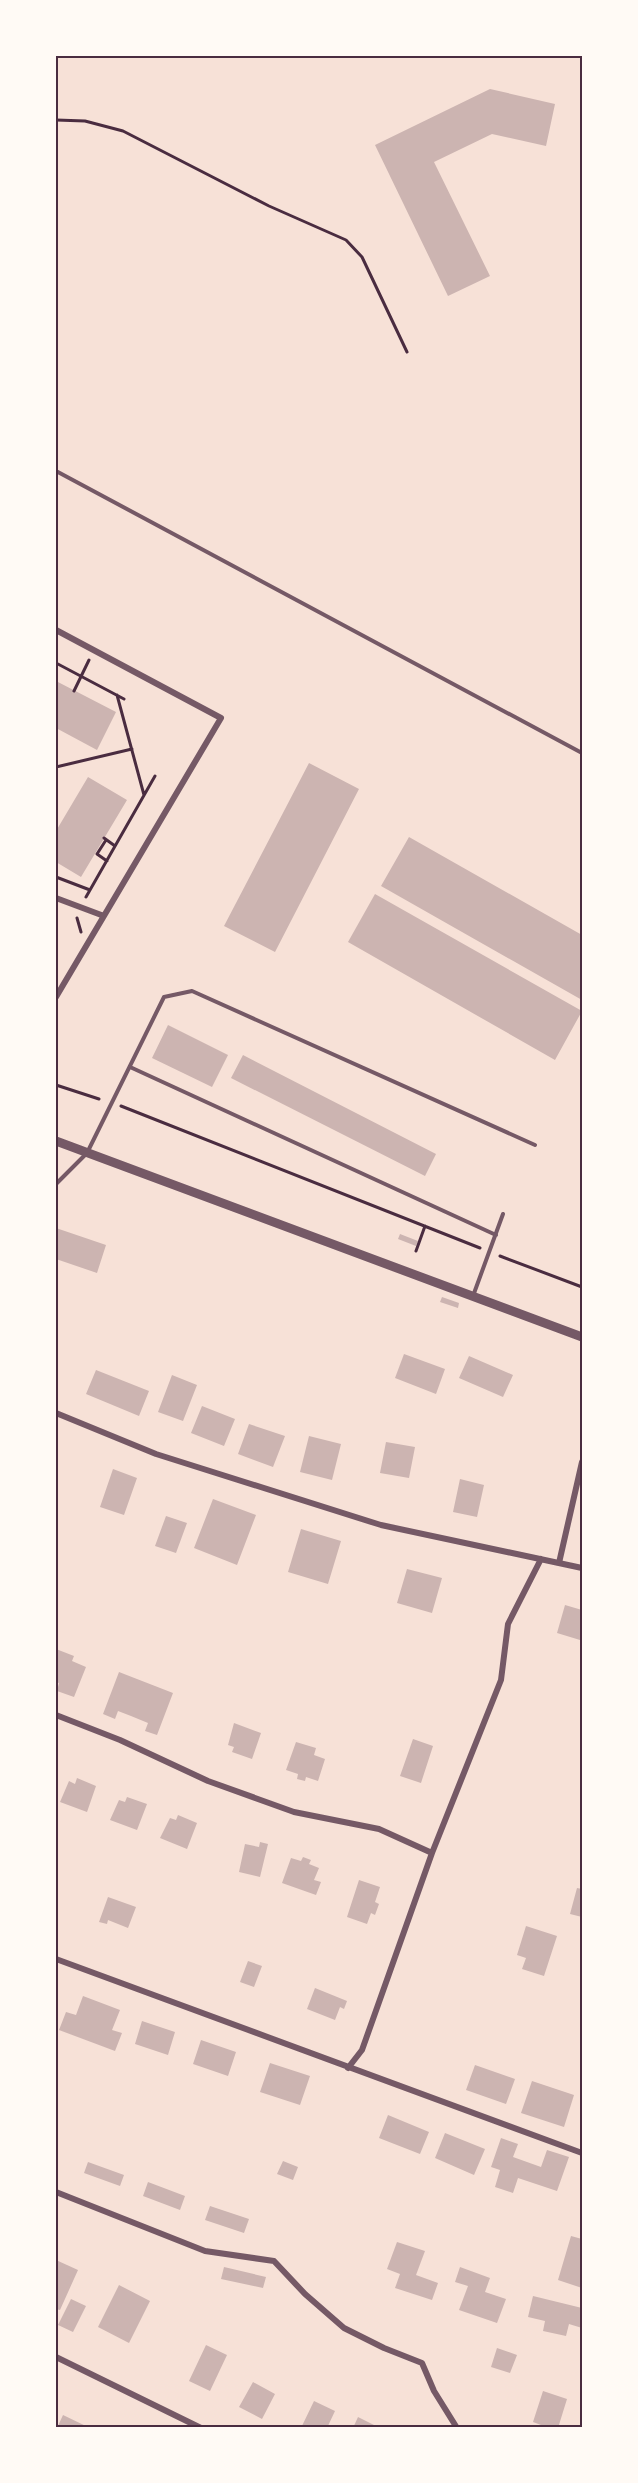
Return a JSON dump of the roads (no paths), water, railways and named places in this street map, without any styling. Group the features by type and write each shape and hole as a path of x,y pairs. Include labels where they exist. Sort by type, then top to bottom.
{"street":[{"path":"56,630 221,718 56,997"},
{"path":"56,898 104,916"},
{"path":"56,1141 582,1337"},
{"path":"56,1413 156,1454 381,1524 582,1568"},
{"path":"559,1563 582,1462"},
{"path":"348,2068 362,2050 432,1853 501,1680 508,1624 541,1559"},
{"path":"56,1715 120,1740 208,1781 294,1812 379,1829 432,1853"},
{"path":"56,1959 582,2153"},
{"path":"56,2192 205,2251 274,2261 344,2328 384,2348 422,2363 434,2391 457,2427"},
{"path":"56,2357 201,2427"}],"lane":[{"path":"56,471 582,753"},
{"path":"56,1184 87,1153 164,997 192,991 535,1145"},
{"path":"130,1067 495,1235"},
{"path":"473,1296 503,1214"}]}
